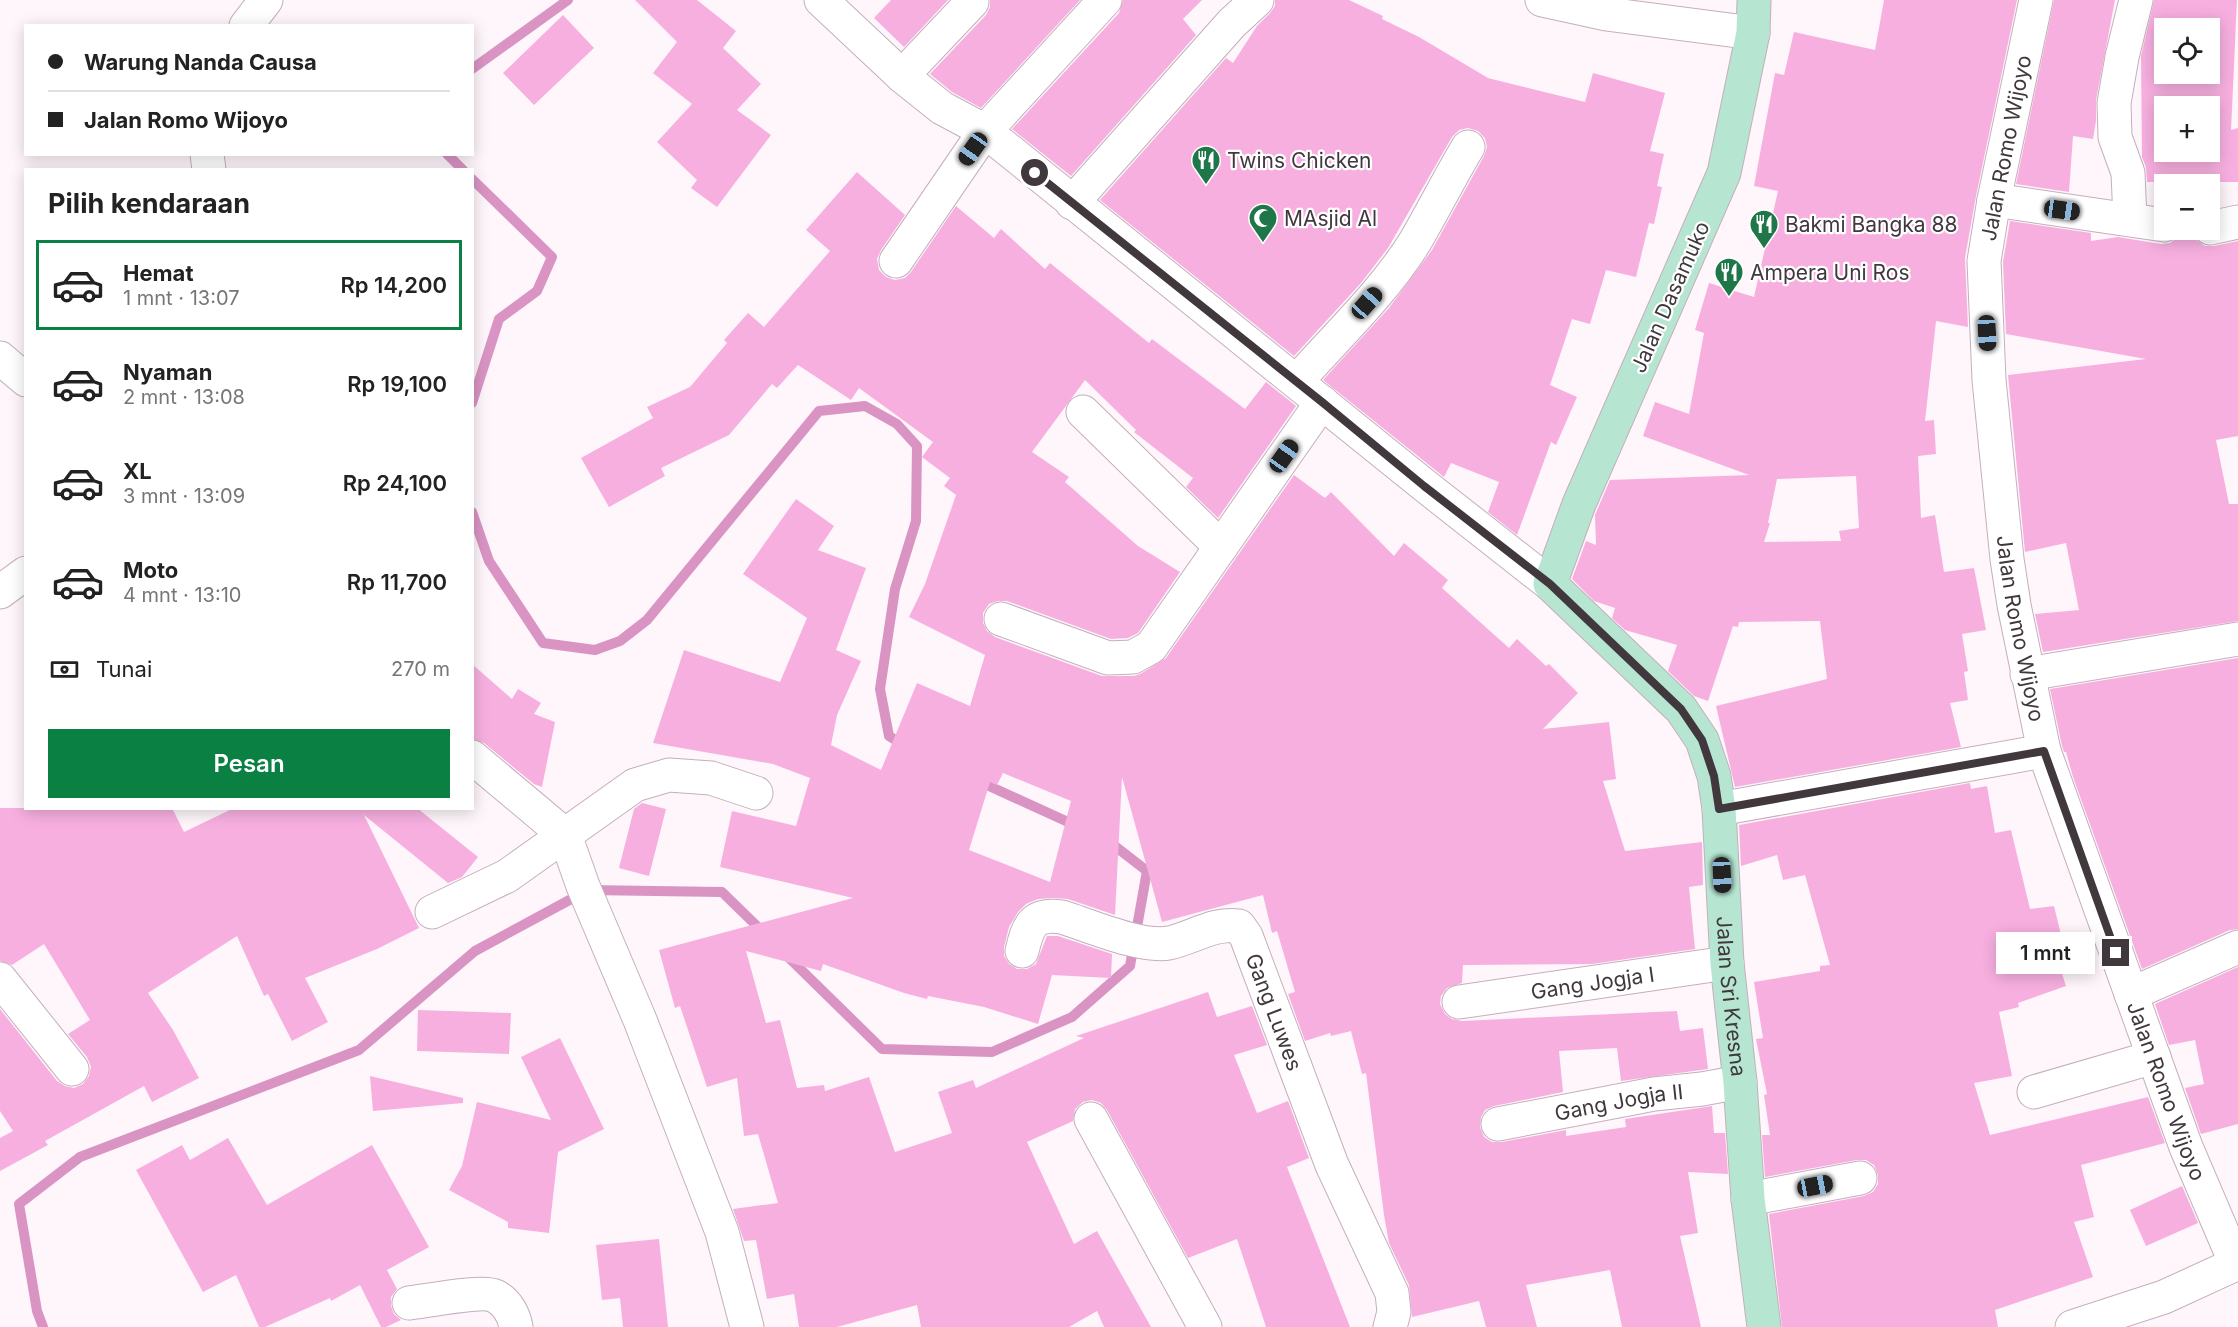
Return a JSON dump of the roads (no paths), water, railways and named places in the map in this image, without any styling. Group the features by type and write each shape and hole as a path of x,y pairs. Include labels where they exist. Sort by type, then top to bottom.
{"main road":[{"name":"Jalan Dasamuko","path":"1550,584 1579,504 1724,173 1753,33 1754,0"},
{"name":"Jalan Sri Kresna","path":"1550,584 1681,709 1702,740 1714,776 1719,809 1727,963 1740,1082 1748,1199 1764,1327"}],"street":[{"path":"248,24 266,0"},
{"path":"821,0 902,76 942,108 985,131 1424,486 1550,584"},
{"path":"896,261 985,131 1104,0"},
{"path":"1072,203 1255,0"},
{"path":"1542,0 1606,14 1753,33"},
{"name":"Jalan Romo Wijoyo","path":"2036,0 1994,200 1984,261 1989,380 2007,559 2027,674 2044,751 2186,1147 2237,1265"},
{"path":"2130,219 2128,173 2115,137 2114,103 2136,0"},
{"path":"902,76 972,2"},
{"path":"1297,381 1381,287 1416,241 1468,147"},
{"path":"1994,200 2154,223"},
{"path":"2220,226 2238,222"},
{"path":"0,358 24,378"},
{"path":"1001,619 1108,658 1133,657 1151,647 1322,402"},
{"path":"1083,412 1221,547"},
{"path":"0,591 24,574"},
{"path":"2027,674 2238,639"},
{"path":"1719,809 2044,751"},
{"path":"474,759 565,835 583,886 640,1020 723,1232 747,1327"},
{"path":"432,912 507,876 634,785 669,775 711,778 756,793"},
{"name":"Gang Luwes","path":"1022,951 1027,931 1035,920 1049,915 1148,944 1167,943 1227,924 1239,926 1246,936 1332,1165 1392,1293 1394,1312 1390,1327"},
{"path":"2131,994 2238,947"},
{"name":"Gang Jogja I","path":"1459,1002 1727,963"},
{"path":"0,979 72,1069"},
{"path":"2034,1092 2154,1057"},
{"name":"Gang Jogja II","path":"1498,1124 1653,1094 1740,1082"},
{"path":"1091,1119 1205,1327"},
{"path":"1748,1199 1860,1178"},
{"path":"2072,1327 2164,1297 2237,1265"},
{"path":"410,1303 494,1295 507,1306 516,1327"}],"waterway":[{"path":"474,68 568,0"},
{"path":"449,156 461,168"},
{"path":"474,181 552,257 537,291 499,319 474,397"},
{"path":"474,518 489,561 543,643 595,650 620,641 647,620 819,411 865,406 897,424 917,446 916,521 895,589 880,689 889,736 905,746"},
{"path":"976,780 1079,827"},
{"path":"785,954 882,1049 992,1052 1072,1017 1130,966 1147,871 1107,840"},
{"path":"43,1327 37,1311 19,1204 80,1157 359,1050 475,951 588,890 722,892 764,933"}],"place":[{"name":"Twins Chicken","path":"1206,186"},
{"name":"MAsjid Al","path":"1263,244"},
{"name":"Bakmi Bangka 88","path":"1764,250"},
{"name":"Ampera Uni Ros","path":"1729,298"}]}
